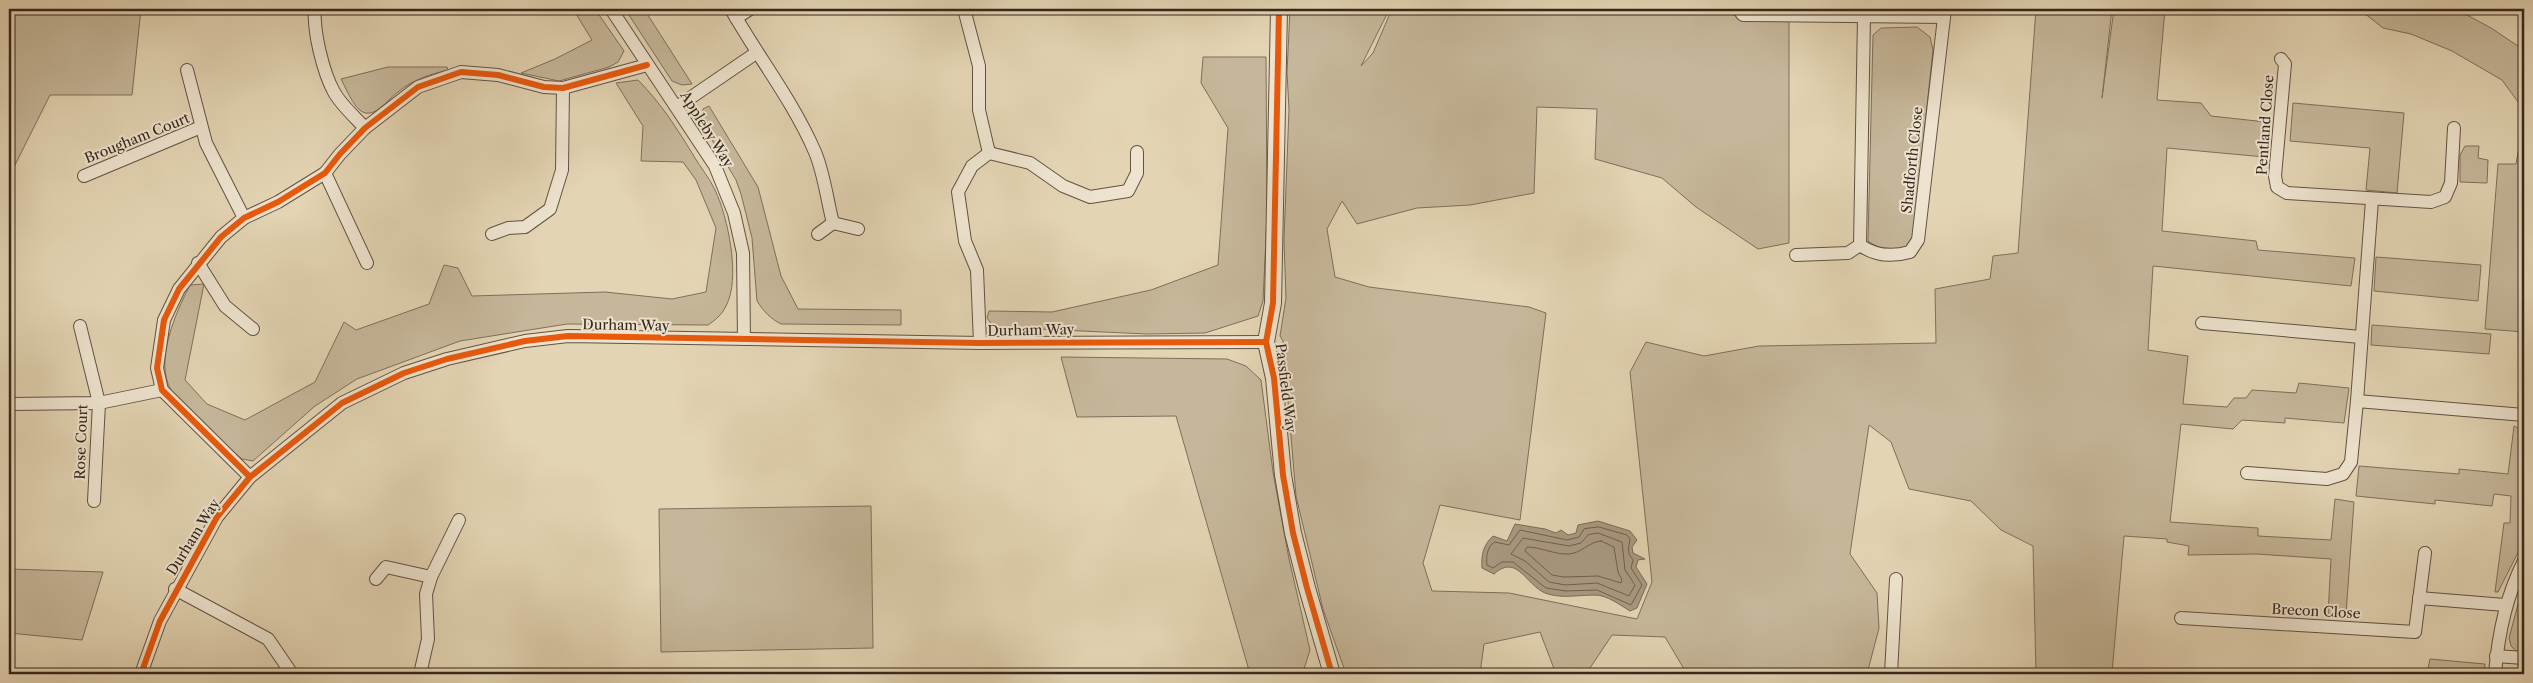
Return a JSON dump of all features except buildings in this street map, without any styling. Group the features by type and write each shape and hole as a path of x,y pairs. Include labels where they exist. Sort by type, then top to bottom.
{"street":[{"path":"315,9 314,24 329,82 335,94 365,128"},
{"name":"Appleby Way","path":"612,9 715,166 734,213 743,253 744,339"},
{"path":"750,9 733,13 756,53 792,105 816,154 833,223"},
{"path":"964,9 979,66 979,110 989,153"},
{"name":"Passfield Way","path":"1279,9 1272,303 1266,342 1274,378 1283,475 1293,534 1332,674"},
{"name":"Shadforth Close","path":"1738,9 1743,15 1864,16 1944,13 1918,240 1910,252 1893,256 1869,252 1860,245"},
{"path":"1796,255 1848,253 1860,245 1864,16"},
{"path":"677,107 756,53"},
{"name":"Pentland Close","path":"2282,59 2285,64 2275,176 2277,187 2287,193 2372,200 2431,202 2445,197 2451,183 2454,128"},
{"path":"250,477 162,390 158,368 164,320 179,289 221,238 244,218 278,202 325,173 365,128 418,87 461,72 498,75 544,87 563,88 647,65"},
{"name":"Brougham Court","path":"187,70 206,143 244,218"},
{"path":"492,234 508,228 525,227 550,209 562,170 563,88"},
{"name":"Brougham Court","path":"84,176 202,127"},
{"path":"989,153 1030,163 1063,186 1090,197 1128,191 1137,173 1137,152"},
{"path":"980,343 977,270 965,242 958,192 972,166 989,153"},
{"path":"325,173 367,263"},
{"path":"2247,473 2327,479 2343,474 2351,462 2372,200"},
{"path":"818,234 833,223 858,229"},
{"path":"198,264 225,306 253,329"},
{"path":"2202,323 2361,337"},
{"name":"Rose Court","path":"80,326 100,403 94,501"},
{"name":"Durham Way","path":"141,674 160,621 175,589 217,517 250,477 342,403 404,373 447,359 525,341 568,336 980,343 1266,342"},
{"path":"9,404 100,403 162,390"},
{"path":"2357,401 2524,415"},
{"path":"420,674 428,639 426,594 431,577 459,520"},
{"name":"Brecon Close","path":"2181,618 2415,632 2425,553"},
{"path":"2495,674 2496,656 2505,606 2524,561"},
{"path":"376,579 386,567 431,577"},
{"path":"1891,674 1896,579"},
{"path":"175,589 268,639 292,674"},
{"path":"2420,598 2505,606"},
{"path":"2496,656 2524,658"}],"shaded area":[{"path":"9,9 141,9 132,95 50,95 9,177"},
{"path":"573,9 595,9 624,51 618,62 609,67 559,81 521,73 555,59 592,40"},
{"path":"625,9 644,9 692,84 682,85 672,81"},
{"path":"1290,9 1381,9 1387,14 1361,66 1373,53 1391,11 1389,9 1789,9 1789,243 1758,249 1696,207 1662,178 1595,159 1597,109 1537,107 1534,193 1470,205 1417,208 1357,224 1342,201 1327,229 1335,277 1369,287 1529,307 1546,313 1520,520 1440,505 1423,563 1432,591 1509,593 1637,619 1652,582 1630,372 1646,342 1704,356 1759,346 1936,343 1935,289 1990,279 1993,256 2018,253 2036,9 2112,9 2102,98 2114,9 2165,9 2157,100 2201,103 2211,116 2266,122 2265,157 2167,148 2162,231 2256,241 2258,250 2355,258 2351,286 2153,266 2148,350 2188,356 2183,404 2227,407 2234,398 2246,398 2252,390 2296,393 2299,383 2349,388 2344,423 2285,418 2285,423 2242,420 2233,429 2181,424 2170,522 2258,528 2258,536 2331,540 2335,499 2354,502 2346,614 2328,614 2331,559 2256,554 2188,555 2189,546 2167,542 2167,539 2124,536 2112,673 2115,674 2036,674 2033,546 2001,530 1971,501 1909,489 1891,442 1869,425 1850,554 1877,593 1879,628 1867,674 1687,674 1665,637 1612,635 1586,674 1556,674 1540,632 1484,644 1480,674 1346,674 1323,609 1296,496 1283,341 1280,336 1286,298 1284,240 1289,109 1287,73"},
{"path":"2359,9 2456,9 2491,28 2524,50 2524,110 2502,80 2452,51 2411,34 2383,28"},
{"path":"1917,27 1930,37 1933,50 1913,237 1905,249 1890,250 1881,248 1868,241 1873,35 1881,28"},
{"path":"1203,57 1266,57 1267,216 1263,301 1258,316 1205,333 1147,334 994,327 987,318 989,311 1052,312 1151,290 1218,265 1228,128 1201,83"},
{"path":"388,67 447,67 448,70 409,84 375,111 370,113 362,112 358,109 341,79"},
{"path":"638,80 669,117 708,178 715,190 724,216 733,265 730,294 722,312 708,325 567,324 460,341 357,379 315,406 253,461 242,459 203,427 177,399 166,378 166,351 173,322 190,285 204,284 185,380 207,404 245,420 315,382 344,322 356,330 429,304 444,265 458,268 472,296 605,292 672,299 706,292 716,228 696,180 683,162 641,161 643,126 616,83"},
{"path":"2293,103 2404,113 2397,193 2366,190 2370,148 2290,141"},
{"path":"709,106 758,187 781,276 798,309 901,310 901,325 781,324 765,312 757,301 752,238 741,194 736,180 703,125 703,109"},
{"path":"2523,123 2524,332 2485,329 2498,164 2516,164"},
{"path":"2465,146 2479,146 2478,158 2488,160 2487,183 2460,182 2460,155"},
{"path":"2376,257 2481,265 2478,301 2374,291"},
{"path":"2372,325 2491,334 2489,354 2371,345"},
{"path":"1061,357 1227,359 1246,366 1261,380 1273,472 1289,559 1310,650 1304,669 1297,674 1250,674 1176,416 1077,417"},
{"path":"2514,426 2520,429 2524,439 2524,541 2498,592 2495,592 2504,523 2510,523 2511,496 2494,494 2492,506 2435,500 2435,504 2356,496 2359,466 2459,474 2459,469 2508,474"},
{"path":"871,506 873,648 661,652 659,509"},
{"path":"9,569 103,572 82,640 9,633"},
{"path":"2524,582 2524,654 2519,654 2511,646 2509,638"},
{"path":"2430,659 2485,664 2484,674 2427,674"}],"water":[{"path":"1598,521 1630,531 1637,540 1632,547 1633,553 1645,559 1638,560 1636,567 1647,584 1637,608 1630,611 1600,595 1563,596 1545,593 1521,573 1509,567 1502,568 1494,574 1482,568 1483,551 1490,539 1493,536 1507,541 1515,524 1545,529 1556,533 1561,530 1568,535 1576,533 1578,525"}],"cycle path":[{"path":"1279,9 1273,303 1266,342 1274,378 1283,475 1293,533 1332,674"},
{"path":"250,477 162,390 157,368 164,320 179,289 221,237 244,218 278,202 325,173 365,128 418,87 461,72 498,75 544,87 563,88 647,65"},
{"path":"141,674 160,621 217,517 250,477 342,403 404,373 447,359 525,341 568,336 980,343 1266,342"}]}
